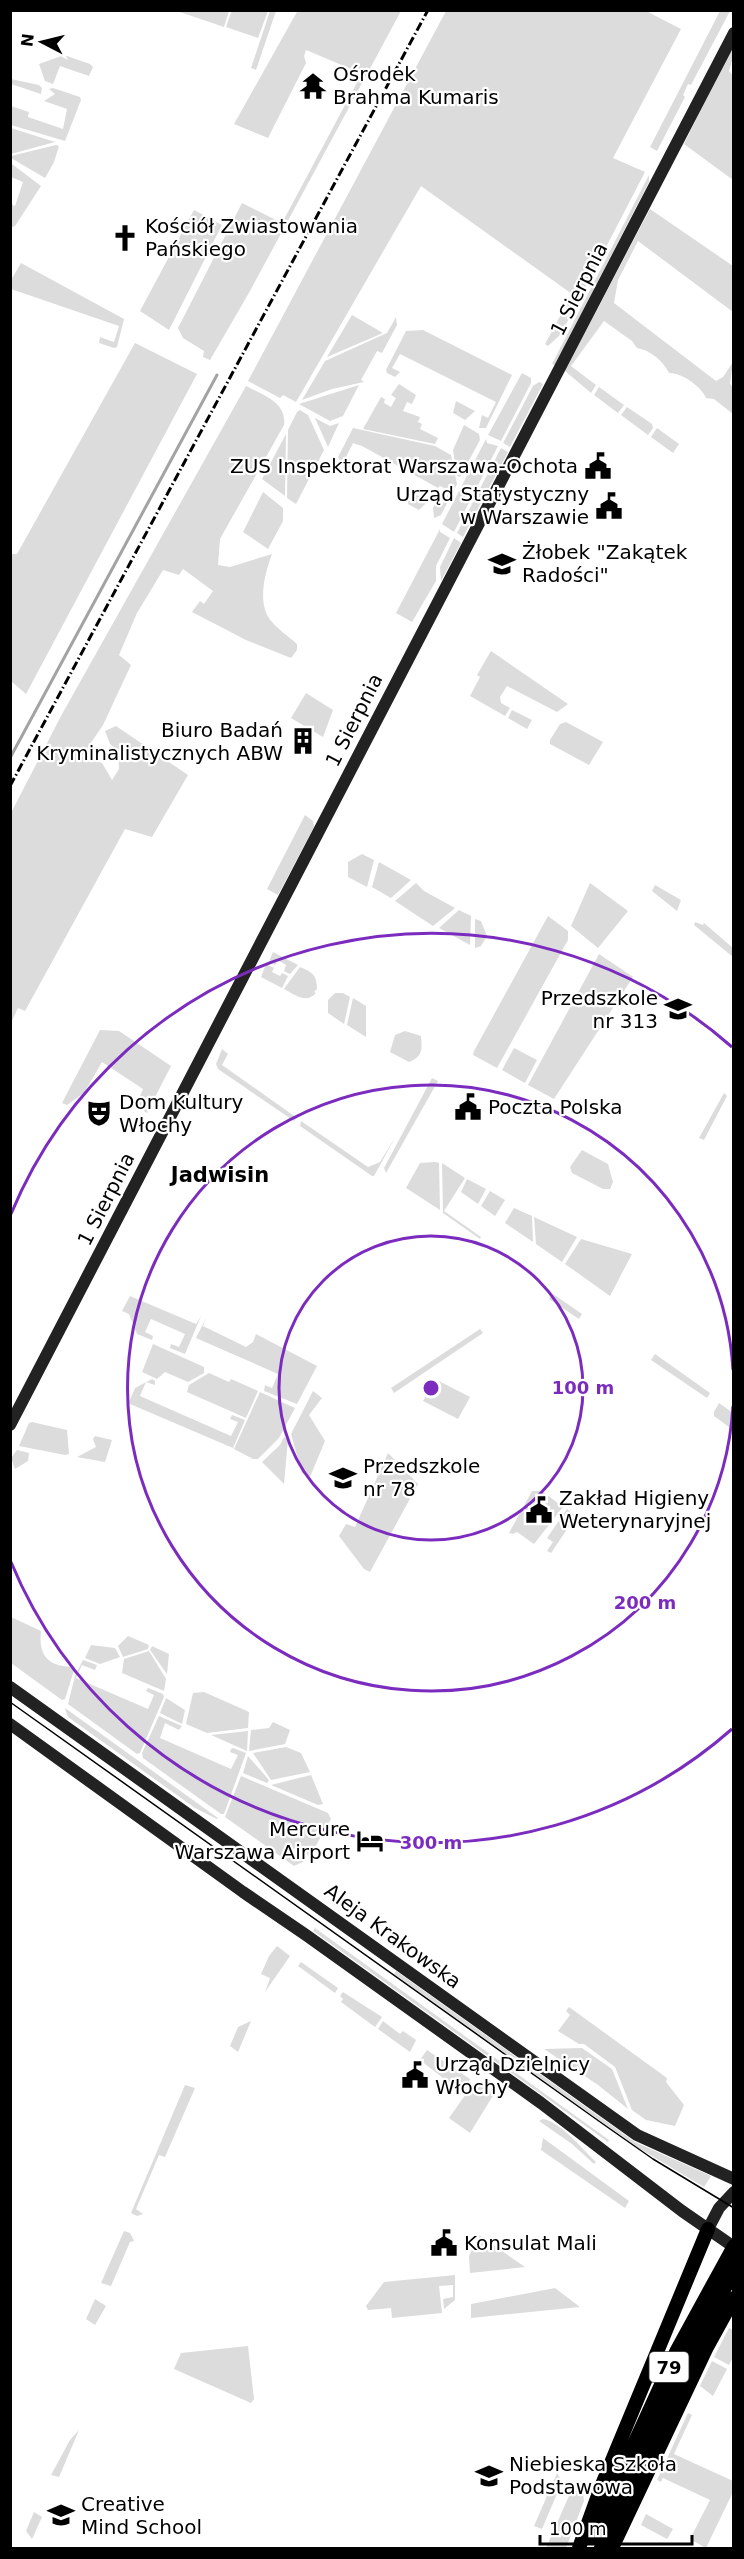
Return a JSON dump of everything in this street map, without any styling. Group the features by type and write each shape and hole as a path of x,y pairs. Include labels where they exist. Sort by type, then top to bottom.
{"main road":[{"name":"1 Sierpnia","path":"10,1425 734,33"},
{"name":"Aleja Krakowska","path":"10,1687 631,2131 734,2179"},
{"path":"10,1724 548,2108 592,2144 734,2247"},
{"path":"579,2548 601,2487 708,2229 719,2208 734,2192"},
{"name":"79","path":"601,2548 618,2494 677,2350 734,2247"},
{"name":"79","path":"586,2548 618,2494 734,2271"},
{"path":"612,2548 707,2347 734,2298"}],"shaded area":[{"path":"232,10 268,11 258,38 226,27"},
{"path":"298,10 401,11 250,291 210,360 203,357 204,351 183,338 178,328 242,203 282,223 363,74 306,50 304,56 306,63 268,138 234,124"},
{"path":"177,11 229,11 224,27"},
{"path":"270,11 276,11 256,70 251,68"},
{"path":"446,11 646,11 681,29 613,158 645,172 561,334 548,346 545,344 572,294 421,186 296,402 283,395 280,398 248,381"},
{"path":"720,11 730,11 691,85 688,84 683,95 685,97 657,151 650,147"},
{"path":"733,45 733,57 729,71 734,77 733,180 684,144"},
{"path":"64,55 90,64 93,67 89,76 60,66 53,84 45,81 39,64"},
{"path":"11,79 39,85 42,88 41,94 11,84"},
{"path":"53,88 80,97 81,100 65,141 11,125 11,106 29,112 28,117 63,129 67,109 44,101 55,94 49,89"},
{"path":"11,128 55,142 11,154"},
{"path":"59,146 54,162 45,178 11,158 11,156"},
{"path":"12,164 41,186 15,226 12,227 11,204 15,206 23,182 11,177"},
{"path":"649,175 649,182 555,365 552,364"},
{"path":"650,209 733,266 733,312 638,241 618,280 614,303 716,381 723,377 733,362 730,384 733,387 733,414 714,399 706,398 690,381 669,373 656,357 637,348 632,341 604,321 571,366 596,385 591,393 565,371"},
{"path":"194,210 222,225 169,330 140,311"},
{"path":"21,263 124,319 117,347 99,343 100,337 114,342 119,326 11,289 11,280"},
{"path":"352,315 383,333 327,357"},
{"path":"396,317 397,325 382,353 377,351 361,380 364,382 332,389 302,400 325,361 387,333"},
{"path":"423,330 512,375 486,428 479,428 482,415 488,418 496,402 400,354 392,368 400,372 395,377 387,373 386,370 406,331"},
{"path":"135,343 197,374 26,694 11,681 11,554 17,554"},
{"path":"522,373 531,378 531,383 501,441 488,435"},
{"path":"539,382 543,384 510,447 503,443 533,386"},
{"path":"399,384 416,395 412,404 407,402 403,411 420,417 418,422 422,424 420,429 438,438 435,444 363,429 381,397 385,399 384,403 391,407 396,398 391,395"},
{"path":"359,385 343,416 330,421 299,404"},
{"path":"246,386 278,405 282,410 284,425 220,539 218,565 230,567 272,554 263,589 264,607 272,622 297,644 297,650 291,658 246,640 192,612 200,601 204,604 213,591 183,569 179,575 163,570 137,613 119,655 131,665 103,725 82,756 102,763 112,780 119,769 118,751 110,744 105,731 116,726 188,775 152,837 125,829 25,1011 18,1008 11,1023 11,813 61,716"},
{"path":"599,387 624,405 618,413 594,395"},
{"path":"456,401 475,411 465,420 453,413"},
{"path":"627,407 652,424 653,428 648,435 621,415"},
{"path":"300,410 308,415 324,450 296,504 287,498 288,430"},
{"path":"315,418 330,426 339,423 328,447"},
{"path":"464,425 479,434 480,440 460,477 457,476 453,450"},
{"path":"353,428 435,446 451,455 457,484 441,515 434,518 433,508 435,504 441,507 450,491 440,486 438,488 353,443 346,457 354,462 349,467 342,464 338,457"},
{"path":"657,428 679,444 673,453 651,437"},
{"path":"286,434 285,496 262,479"},
{"path":"486,439 487,443 498,446 454,532 442,524"},
{"path":"501,448 508,452 463,537 457,533"},
{"path":"409,491 428,501 419,510 408,504"},
{"path":"263,492 283,508 283,521 268,549 243,532"},
{"path":"440,529 440,532 450,538 436,566 436,581 412,622 396,613"},
{"path":"454,538 461,543 441,581 440,567"},
{"path":"491,651 568,704 557,712 507,686 500,697 501,703 510,708 505,716 470,696 480,677 477,675"},
{"path":"306,693 333,710 323,737 291,718"},
{"path":"512,710 532,720 527,729 508,718"},
{"path":"566,722 603,742 589,765 550,744 560,724"},
{"path":"305,815 313,821 314,827 278,895 267,889"},
{"path":"362,854 374,860 367,887 348,877 348,862"},
{"path":"379,862 411,880 391,898 372,887"},
{"path":"416,883 424,891 455,908 433,926 395,901"},
{"path":"590,883 628,911 598,948 571,926"},
{"path":"655,885 681,900 677,911 652,891"},
{"path":"459,910 471,916 470,945 439,928"},
{"path":"548,916 568,931 568,940 497,1068 473,1055 474,1051"},
{"path":"475,919 481,921 487,936 481,946 475,948"},
{"path":"695,922 703,925 704,923 733,948 733,957 694,925"},
{"path":"273,952 298,965 290,974 284,971 286,965 278,960 275,965 269,962"},
{"path":"599,954 633,977 554,1099 528,1085"},
{"path":"266,964 274,968 272,972 280,976 282,973 288,976 282,988 261,977"},
{"path":"300,967 311,972 316,980 317,989 314,992 316,993 308,998 300,997 284,989"},
{"path":"335,993 343,993 350,997 344,1024 328,1013 328,1000"},
{"path":"353,998 366,1006 366,1037 347,1025"},
{"path":"100,1030 119,1031 171,1066 147,1113 136,1106 143,1089 102,1062 84,1093 67,1105 62,1103"},
{"path":"405,1031 421,1036 421,1052 409,1062 390,1052 395,1035"},
{"path":"514,1048 537,1060 525,1083 502,1070"},
{"path":"222,1049 228,1054 222,1065 297,1118 294,1121 218,1069 216,1064"},
{"path":"432,1078 438,1081 386,1173 384,1168"},
{"path":"724,1093 727,1096 704,1140 699,1138"},
{"path":"301,1121 368,1167 380,1162 396,1136 372,1176 300,1126"},
{"path":"582,1150 608,1164 613,1182 610,1189 603,1189 572,1173 570,1167"},
{"path":"420,1163 439,1163 440,1210 406,1188"},
{"path":"442,1163 465,1178 444,1211 481,1237 480,1239 443,1213"},
{"path":"467,1179 486,1189 478,1204 461,1192"},
{"path":"490,1191 505,1200 495,1216 481,1206"},
{"path":"514,1208 532,1216 533,1242 505,1223"},
{"path":"534,1217 577,1237 562,1262 536,1244"},
{"path":"581,1239 632,1254 610,1296 565,1264"},
{"path":"553,1294 582,1314 579,1319 549,1299"},
{"path":"130,1296 196,1324 201,1316 185,1354 170,1348 171,1344 179,1347 185,1334 151,1319 145,1332 153,1336 152,1340 137,1334 129,1314 122,1311"},
{"path":"206,1318 203,1326 246,1347 253,1342 256,1334 317,1366 297,1404 264,1391 265,1385 272,1388 278,1374 196,1338"},
{"path":"480,1329 483,1333 394,1393 391,1388"},
{"path":"153,1344 204,1367 204,1373 188,1382 165,1372 157,1379 142,1372"},
{"path":"655,1354 710,1393 707,1398 651,1360"},
{"path":"209,1373 229,1382 231,1379 258,1391 246,1418 187,1392 189,1385"},
{"path":"152,1379 155,1385 146,1382"},
{"path":"435,1379 470,1397 458,1419 423,1401"},
{"path":"146,1382 140,1396 231,1436 238,1422 230,1419 232,1415 245,1420 233,1448 130,1404 135,1388"},
{"path":"313,1391 322,1398 309,1415 325,1441 310,1477 302,1473 291,1434"},
{"path":"260,1392 295,1408 279,1438 258,1459 253,1459 234,1449"},
{"path":"719,1403 733,1413 733,1430 714,1416"},
{"path":"29,1423 67,1430 69,1454 19,1446"},
{"path":"95,1436 112,1440 105,1462 77,1457 96,1447 93,1439"},
{"path":"284,1437 288,1439 284,1484 262,1462 280,1445"},
{"path":"17,1450 29,1453 28,1461 15,1469 11,1458"},
{"path":"388,1453 418,1484 370,1572 364,1569 339,1536 346,1524 355,1527"},
{"path":"532,1491 542,1491 563,1507 534,1544 517,1532 509,1533"},
{"path":"567,1509 576,1516 551,1553 547,1551 553,1542 547,1538"},
{"path":"11,1617 41,1631 44,1654 52,1663 75,1667 65,1699 62,1700 11,1663"},
{"path":"128,1636 149,1645 148,1649 123,1657 118,1646"},
{"path":"91,1645 115,1648 120,1657 100,1664 85,1658"},
{"path":"152,1646 169,1654 167,1674 150,1650"},
{"path":"149,1651 166,1679 164,1691 122,1673 124,1659"},
{"path":"83,1660 97,1665 95,1670 82,1665 76,1678 148,1709 154,1695 146,1691 148,1688 163,1694 164,1697 140,1753 137,1754 68,1704 75,1676"},
{"path":"204,1692 249,1712 248,1728 207,1733 186,1724 193,1693"},
{"path":"166,1698 185,1710 182,1724 160,1713"},
{"path":"65,1708 218,1818 195,1808 68,1717"},
{"path":"159,1716 182,1726 179,1730 165,1723 160,1738 231,1769 238,1755 230,1752 231,1749 246,1753 224,1814 143,1758 142,1753"},
{"path":"273,1722 290,1730 285,1744 249,1751 251,1730 269,1728"},
{"path":"248,1731 247,1751 211,1735"},
{"path":"286,1747 301,1753 310,1772 271,1780 253,1753"},
{"path":"248,1756 269,1780 267,1783 243,1773"},
{"path":"311,1775 323,1804 318,1805 271,1785"},
{"path":"241,1776 328,1813 331,1819 310,1856 297,1844 292,1852 301,1859 303,1857 307,1860 294,1866 225,1817"},
{"path":"315,1928 609,2140 608,2142 313,1931"},
{"path":"277,1946 290,1956 265,1992 270,1978 261,1974 269,1956"},
{"path":"301,1962 338,1988 335,1993 298,1966"},
{"path":"396,1971 635,2142 711,2176 704,2187 637,2147 394,1974"},
{"path":"343,1992 382,2017 375,2027 341,2002 343,1999 340,1996"},
{"path":"569,2007 667,2078 666,2082 684,2105 675,2126 646,2120 632,2110 615,2067 584,2044 579,2044 558,2031 570,2015 566,2011"},
{"path":"251,2021 238,2052 230,2046 238,2027"},
{"path":"383,2021 400,2034 403,2031 416,2040 410,2052 378,2029"},
{"path":"582,2048 612,2069 628,2109 598,2085 544,2049"},
{"path":"427,2050 470,2079 462,2093 420,2060"},
{"path":"473,2084 478,2084 494,2094 470,2133 449,2118"},
{"path":"185,2085 195,2088 165,2157 159,2155 136,2209 143,2214 137,2216 131,2213"},
{"path":"543,2119 564,2130 596,2162 594,2164 572,2144 539,2121"},
{"path":"543,2138 629,2201 625,2208 541,2150"},
{"path":"124,2231 130,2233 134,2241 130,2242 111,2286 101,2283"},
{"path":"479,2235 525,2267 470,2273 469,2256"},
{"path":"455,2275 455,2300 444,2309 443,2299 453,2297 453,2285 439,2286 442,2313 392,2318 391,2308 368,2310 366,2306 384,2282"},
{"path":"555,2288 580,2307 471,2318 471,2304"},
{"path":"95,2299 106,2306 95,2325 86,2319"},
{"path":"729,2328 734,2330 733,2357 729,2365 714,2357"},
{"path":"248,2346 254,2399 251,2403 174,2369 181,2353"},
{"path":"712,2361 727,2369 713,2396 700,2386"},
{"path":"688,2413 692,2415 674,2454 733,2481 733,2492 706,2548 690,2539 710,2500 663,2478 661,2482 657,2480"},
{"path":"79,2430 59,2477 51,2475 70,2440"},
{"path":"557,2473 562,2482 542,2529 534,2526"},
{"path":"577,2484 582,2486 584,2501 566,2548 546,2548 572,2489"},
{"path":"34,2512 42,2517 32,2539 26,2531"},
{"path":"646,2514 673,2529 667,2539 641,2525"}],"waterway":[{"path":"10,758 217,375"}],"tram line":[{"path":"10,1702 653,2159 734,2208"}],"railway":[{"path":"10,786 428,10"}],"place":[{"name":"Ośrodek Brahma Kumaris","path":"313,86"},
{"name":"Kościół Zwiastowania Pańskiego","path":"125,238"},
{"name":"ZUS Inspektorat Warszawa-Ochota","path":"598,466"},
{"name":"Urząd Statystyczny w Warszawie","path":"609,506"},
{"name":"Żłobek \"Zakątek Radości\"","path":"502,564"},
{"name":"Biuro Badań Kryminalistycznych ABW","path":"303,741"},
{"name":"Przedszkole nr 313","path":"678,1009"},
{"name":"Poczta Polska","path":"468,1107"},
{"name":"Dom Kultury Włochy","path":"99,1113"},
{"name":"Przedszkole nr 78","path":"343,1478"},
{"name":"Zakład Higieny Weterynaryjnej","path":"539,1510"},
{"name":"Mercure Warszawa Airport","path":"370,1841"},
{"name":"Urząd Dzielnicy Włochy","path":"415,2075"},
{"name":"Konsulat Mali","path":"444,2243"},
{"name":"Niebieska Szkoła Podstawowa","path":"489,2476"},
{"name":"Creative Mind School","path":"61,2515"}],"district":[{"name":"Jadwisin","path":"220,1175"}]}
